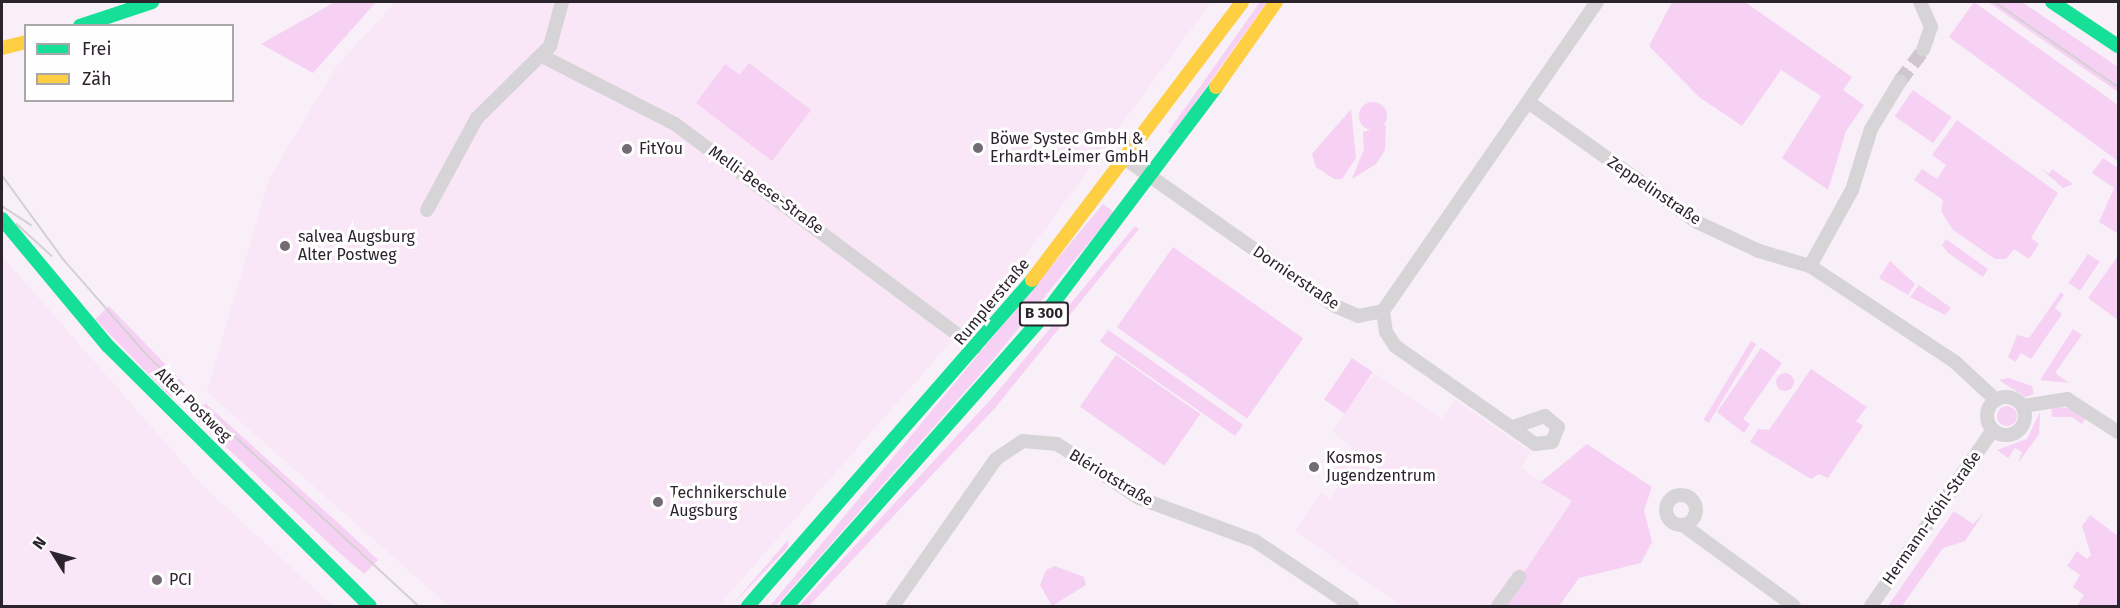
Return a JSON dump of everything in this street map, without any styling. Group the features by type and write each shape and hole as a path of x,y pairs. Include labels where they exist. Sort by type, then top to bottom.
{"main road":[{"path":"86,24 152,2"},
{"name":"Rumplerstraße","path":"747,606 975,348 1127,160 1242,2"},
{"name":"B 300","path":"787,606 958,416 1150,179 1276,2"},
{"path":"2052,2 2118,46"},
{"path":"2,48 24,42"},
{"name":"Alter Postweg","path":"2,219 108,346 370,606"}],"street":[{"path":"427,210 477,118 542,56 558,30 562,2"},
{"path":"1512,427 1395,346 1386,332 1383,311 1531,104 1597,2"},
{"path":"1920,2 1931,27 1923,50"},
{"name":"Melli-Beese-Straße","path":"542,56 675,124 975,348"},
{"path":"1810,267 1852,190 1871,129 1900,81"},
{"name":"Zeppelinstraße","path":"1531,104 1697,222 1759,251 1810,267 1955,362 1996,400"},
{"name":"Dornierstraße","path":"1127,160 1150,179 1335,306 1358,316 1383,311"},
{"path":"2023,406 2025,423 2018,432 2002,435 1993,430 1987,414 1996,400 2011,397 2023,406 2067,399 2118,432"},
{"name":"Hermann-Köhl-Straße","path":"1871,606 1993,430"},
{"name":"Blériotstraße","path":"892,606 996,459 1023,441 1057,444 1139,498 1255,542 1352,606"},
{"path":"1683,525 1794,606"},
{"path":"1498,606 1519,577"}],"shaded area":[{"path":"335,2 376,2 313,73 261,44"},
{"path":"396,2 1211,2 1020,263 718,606 449,606 207,392 269,179 339,63"},
{"path":"1260,2 1267,2 1172,135 1168,132"},
{"path":"1672,2 1745,2 1852,77 1843,90 1864,105 1846,131 1828,190 1782,158 1821,96 1781,70 1742,126 1699,97 1649,46"},
{"path":"1974,2 2118,105 2118,161 1949,37"},
{"path":"1988,2 2022,2 2118,67 2118,92"},
{"path":"749,63 811,110 772,161 696,103 725,64 740,75"},
{"path":"1913,90 1952,117 1933,143 1895,116"},
{"path":"1373,102 1383,106 1387,116 1383,126 1373,130 1363,126 1359,116 1363,106"},
{"path":"1351,109 1356,158 1342,179 1334,179 1316,167 1312,154"},
{"path":"1957,120 2058,193 2031,238 2039,244 2029,259 2014,249 2006,259 1995,259 1953,230 1941,211 1943,200 1914,180 1922,169 1937,179 1946,165 1932,155"},
{"path":"1386,125 1385,150 1376,164 1352,179 1364,149 1363,132"},
{"path":"2103,158 2118,168 2117,233 2099,222 2114,188 2092,173"},
{"path":"2039,167 2049,174 2052,169 2073,184 2063,188"},
{"path":"1103,204 1114,212 991,362 776,606 770,606"},
{"path":"1135,226 1139,229 995,408 809,606 799,606 993,397"},
{"path":"1946,239 1988,269 1983,277 1948,253 1942,245"},
{"path":"1173,247 1303,338 1247,418 1117,327"},
{"path":"2088,254 2100,262 2080,291 2068,283"},
{"path":"2,256 203,486 333,606 2,606"},
{"path":"2118,256 2118,320 2088,298"},
{"path":"1890,261 1915,284 1908,295 1879,278"},
{"path":"1919,285 1951,308 1945,315 1910,297"},
{"path":"2061,292 2064,295 2055,308 2062,314 2031,359 2021,353 2015,362 2008,357 2017,335 2029,338"},
{"path":"109,306 185,384 171,398 95,319"},
{"path":"2073,329 2082,335 2055,373 2069,383 2040,380"},
{"path":"1108,330 1243,425 1235,436 1100,341"},
{"path":"1751,341 1756,344 1709,423 1704,420"},
{"path":"1761,348 1782,363 1743,419 1750,424 1744,433 1717,412"},
{"path":"1116,355 1200,414 1164,466 1080,407"},
{"path":"1352,358 1373,372 1345,413 1324,399"},
{"path":"1811,369 1867,407 1856,421 1863,426 1828,478 1819,474 1811,479 1750,442 1758,429 1769,430"},
{"path":"1374,373 1441,419 1456,400 1530,452 1521,468 1572,501 1501,606 1402,606 1295,531 1321,493 1331,499 1342,482 1333,475 1353,447 1332,431"},
{"path":"1785,373 1791,376 1794,382 1791,388 1785,391 1779,388 1776,382 1779,376"},
{"path":"2009,378 2032,386 2034,394 2025,397 1999,380"},
{"path":"205,403 378,560 364,574 334,548 197,420"},
{"path":"2007,406 2014,409 2017,416 2014,423 2007,426 2000,423 1997,416 2000,409"},
{"path":"2051,406 2075,409 2086,418 2082,424 2072,417 2052,417"},
{"path":"2040,412 2039,434 2018,463 2022,452 2015,448 2008,458 1997,450 2027,439"},
{"path":"1587,444 1652,487 1644,510 1652,542 1641,563 1579,578 1559,606 1501,606 1572,501 1541,482"},
{"path":"1954,511 1973,524 1983,514 1965,541 1943,548 1902,606 1888,606"},
{"path":"2090,515 2118,536 2118,606 2077,606 2084,595 2073,587 2080,575 2067,566 2077,551 2087,559 2091,555 2082,526"},
{"path":"788,540 788,547 731,606 757,576"},
{"path":"1055,566 1084,577 1086,585 1052,606 1040,585 1046,570"}],"tunnel":[{"path":"1900,81 1923,50"}],"tram line":[{"path":"1995,2 2118,87"},
{"path":"2,175 64,260 149,357 419,606"},
{"path":"2,206 31,225"},
{"path":"17,224 52,256"}],"traffic: fast":[{"path":"86,24 152,2"},
{"path":"2052,2 2118,46"},
{"path":"787,606 1045,314 1216,87"},
{"path":"2,219 108,346 370,606"},
{"path":"748,606 1032,280"}],"traffic: slow":[{"path":"1032,280 1242,2"},
{"path":"1216,87 1276,2"},
{"path":"2,48 24,42"}],"place":[{"name":"Böwe Systec GmbH & Erhardt+Leimer GmbH","path":"978,148"},
{"name":"FitYou","path":"627,149"},
{"name":"salvea Augsburg Alter Postweg","path":"285,246"},
{"name":"Kosmos Jugendzentrum","path":"1314,467"},
{"name":"Technikerschule Augsburg","path":"658,502"},
{"name":"PCI","path":"157,580"}]}
